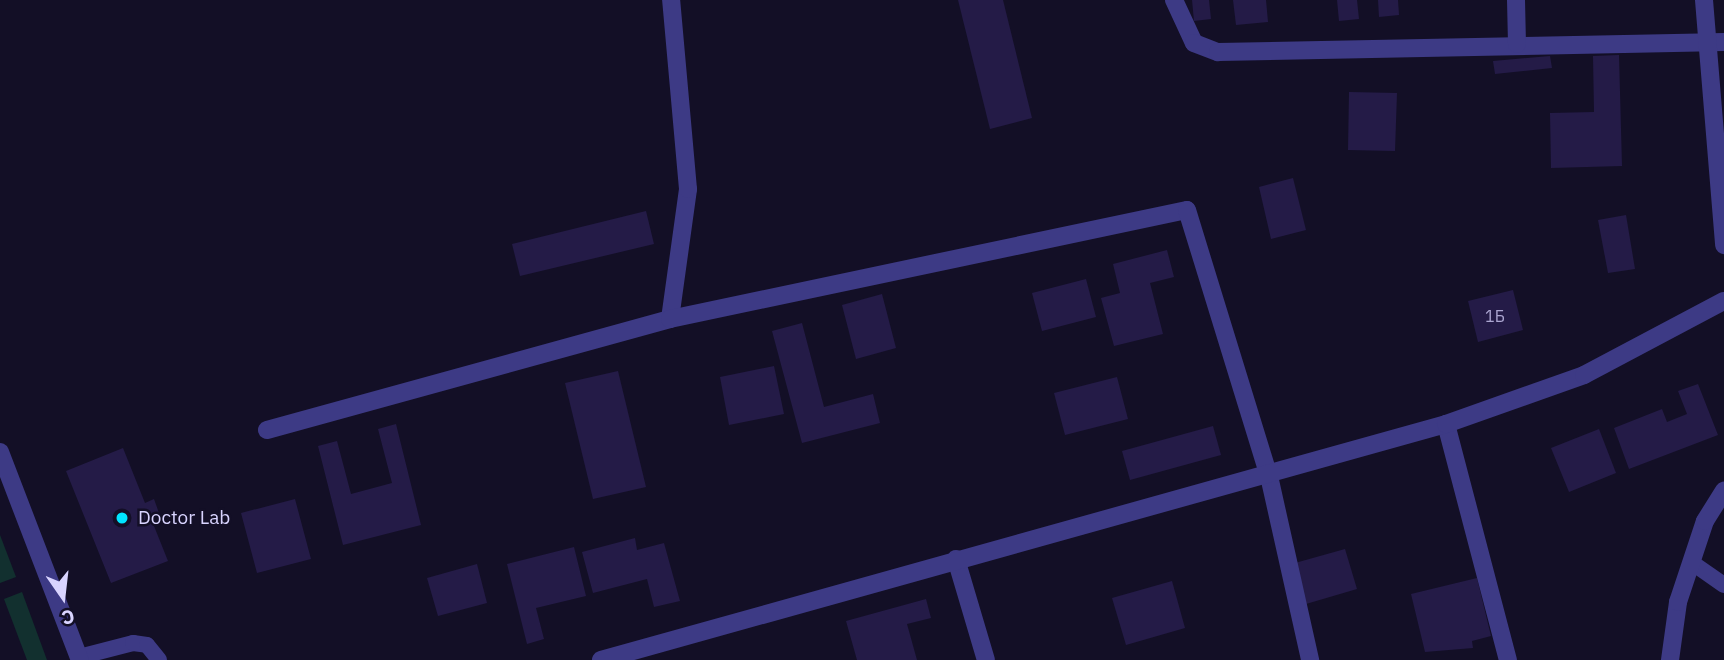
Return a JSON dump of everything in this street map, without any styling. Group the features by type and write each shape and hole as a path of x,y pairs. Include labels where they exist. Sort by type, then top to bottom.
{"street":[{"path":"670,320 688,189 671,0"},
{"path":"1174,0 1194,43 1217,52 1517,44 1716,43"},
{"path":"1516,0 1517,44"},
{"path":"1704,0 1716,43 1724,245"},
{"path":"267,430 670,320 1187,210 1269,477 1310,660"},
{"path":"601,660 651,653 956,559 1269,477 1446,425 1584,375 1724,301"},
{"path":"1446,425 1507,660"},
{"path":"0,452 79,658"},
{"path":"1670,660 1678,602 1691,562 1724,491"},
{"path":"956,559 986,660"}],"lane":[{"path":"1691,562 1724,585"},
{"path":"79,658 133,643 147,645 159,660"}],"green space":[{"path":"0,535 16,577 0,583"},
{"path":"22,592 47,660 27,660 4,599"}],"building":[{"path":"958,0 1003,0 1032,118 990,129"},
{"path":"1192,0 1209,0 1211,19 1194,21"},
{"path":"1233,0 1266,0 1268,22 1236,25"},
{"path":"1337,0 1357,0 1359,19 1339,21"},
{"path":"1378,0 1398,0 1399,15 1379,17"},
{"path":"1619,55 1622,166 1551,168 1550,113 1594,112 1593,56"},
{"path":"1550,56 1552,68 1495,74 1493,61"},
{"path":"1349,92 1397,93 1395,151 1348,150"},
{"path":"1293,178 1306,230 1271,239 1259,187"},
{"path":"646,211 654,244 520,276 512,244"},
{"path":"1626,215 1635,269 1608,273 1598,220"},
{"path":"1167,250 1174,277 1150,283 1163,334 1114,346 1101,298 1120,293 1113,264"},
{"path":"1086,279 1096,317 1042,331 1032,293"},
{"path":"1513,290 1523,330 1478,342 1468,301"},
{"path":"882,294 896,348 856,359 842,305"},
{"path":"802,323 824,407 873,394 880,423 802,443 772,331"},
{"path":"774,366 784,414 729,425 720,377"},
{"path":"618,371 646,487 593,499 565,383"},
{"path":"1117,377 1128,419 1065,435 1054,393"},
{"path":"1698,384 1718,435 1629,469 1614,428 1662,409 1667,422 1687,414 1678,391"},
{"path":"396,424 421,525 343,545 318,446 337,441 351,494 392,483 378,429"},
{"path":"1213,426 1221,455 1130,480 1122,451"},
{"path":"1599,429 1616,473 1569,492 1551,448"},
{"path":"123,448 145,503 154,499 159,513 150,516 168,561 111,583 66,471"},
{"path":"295,499 311,559 257,573 241,513"},
{"path":"635,538 637,550 664,543 680,601 654,607 647,579 593,593 582,552"},
{"path":"574,547 586,596 536,608 544,639 527,644 507,564"},
{"path":"1345,549 1357,589 1306,604 1295,563"},
{"path":"477,564 487,603 438,616 427,578"},
{"path":"1477,578 1491,636 1472,641 1473,648 1425,652 1411,594"},
{"path":"1172,581 1185,628 1126,645 1112,598"},
{"path":"926,599 931,618 907,624 917,660 857,660 846,621"}],"place":[{"name":"Doctor Lab","path":"122,518"}]}
